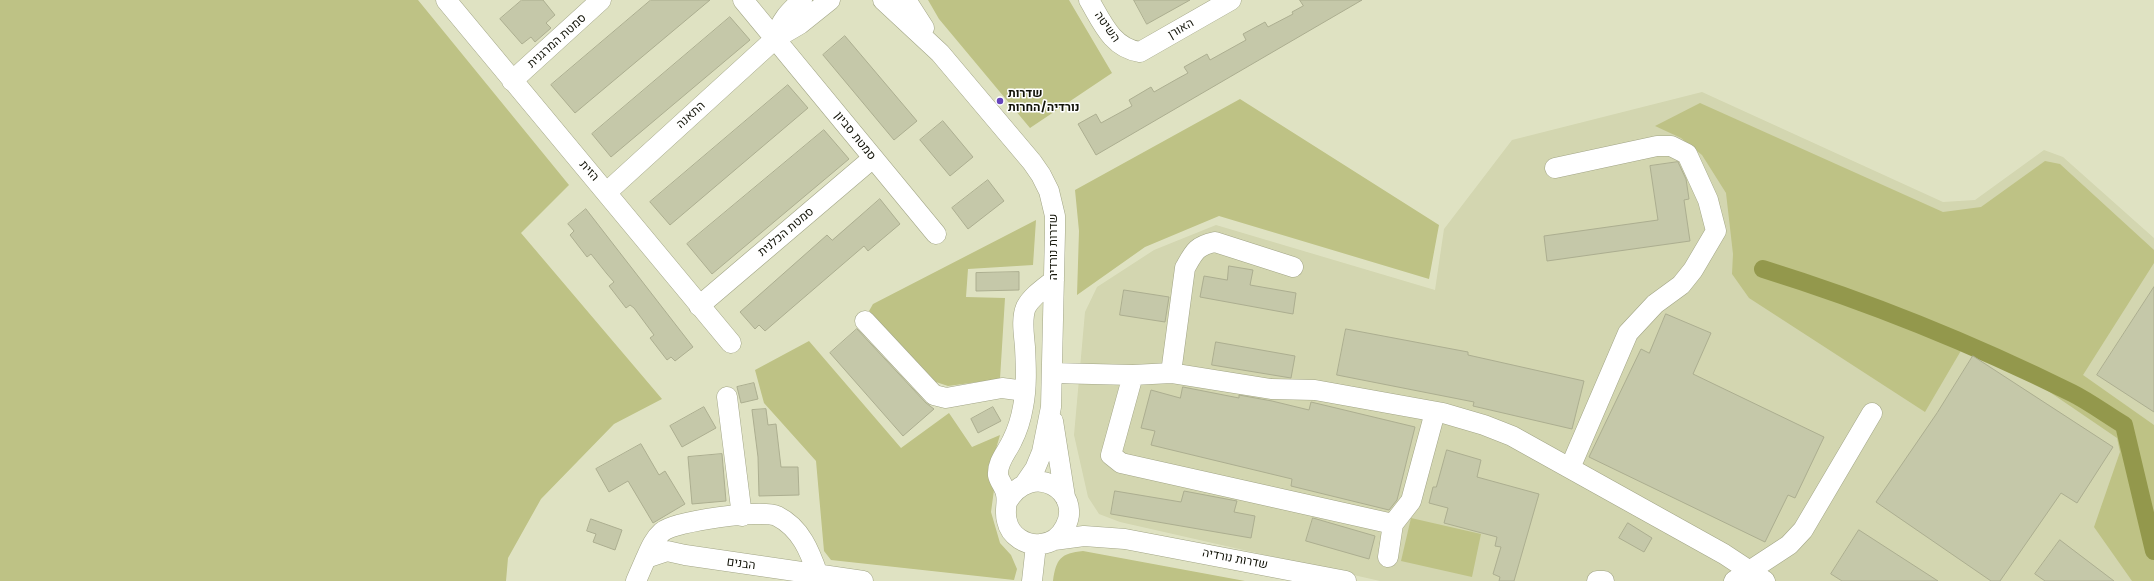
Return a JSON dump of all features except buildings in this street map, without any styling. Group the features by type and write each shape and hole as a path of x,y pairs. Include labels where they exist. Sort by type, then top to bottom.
{"street":[{"name":"הזית","path":"446,0 731,343"},
{"name":"סמטת המרגנית","path":"512,81 602,0"},
{"name":"סמטת סביון","path":"744,0 936,234"},
{"name":"התאנה","path":"776,38 783,18 802,0"},
{"name":"התאנה","path":"607,192 776,38 800,24 830,0"},
{"name":"שדרות נורדיה","path":"883,0 940,53 1042,175 1049,192 1055,216 1051,408 1042,452 1035,469 1024,484"},
{"name":"שדרות נורדיה","path":"906,0 940,53"},
{"name":"השיטה","path":"1089,0 1111,36 1118,44 1129,50"},
{"name":"האורן","path":"1129,50 1140,52 1151,47 1230,0"},
{"path":"1555,168 1657,146 1671,146 1687,154 1708,200 1716,231 1693,270 1681,285 1654,304 1628,333 1570,468"},
{"name":"סמטת הכלנית","path":"699,306 873,158"},
{"path":"1171,373 1185,268 1192,255 1201,245 1214,242 1293,267"},
{"path":"1007,502 1012,493 1024,484 1039,481 1049,483 1058,489 1067,502 1069,517 1066,526 1045,542 1027,543 1018,538 1011,531 1007,522 1007,502 1005,490 998,475 999,465 1019,425 1025,391 1024,320 1026,308 1034,296 1054,280"},
{"path":"865,321 934,395 946,398 1002,388 1025,391"},
{"path":"1052,373 1133,375 1171,373 1271,389 1315,390 1435,412 1484,425 1512,436 1724,554 1749,578 1789,545 1803,530 1872,413"},
{"path":"1133,375 1111,455 1121,463 1393,524"},
{"path":"727,397 742,516"},
{"name":"שדרות נורדיה","path":"1051,408 1067,502 1087,525 1125,539"},
{"path":"1388,557 1393,524 1411,501 1435,412"},
{"path":"636,581 655,540 663,531 687,522 760,514 777,516 800,536 809,551 818,575"},
{"name":"שדרות נורדיה","path":"1045,542 1084,536 1125,539 1346,581"},
{"path":"1032,581 1045,542"},
{"name":"הבנים","path":"646,558 667,551 818,575 840,580 863,581"},
{"path":"1597,581 1604,581"}],"shaded area":[{"path":"0,0 418,0 569,185 521,233 662,399 614,424 541,499 508,558 506,581 0,581"},
{"path":"928,0 1069,0 1112,73 1030,128 939,19"},
{"path":"1702,92 1943,202 1975,200 2044,150 2063,157 2154,238 2154,581 1380,581 1120,522 1099,514 1088,497 1074,435 1085,312 1097,287 1154,250 1216,225 1435,290 1444,229 1512,140"},
{"path":"1240,99 1439,225 1429,279 1219,216 1145,247 1077,295 1079,231 1075,190"},
{"path":"1700,103 1943,212 1981,207 2045,161 2060,164 2154,250 2154,263 2083,375 2154,425 2154,581 2132,581 2094,527 2120,452 2117,438 1969,337 1925,412 1749,298 1732,274 1733,254 1726,193 1702,155 1681,138 1655,126"},
{"path":"1036,220 1033,265 968,269 966,297 1005,298 1000,379 948,386 936,382 869,311 873,304"},
{"path":"809,341 901,448 949,413 972,447 1000,435 991,466 994,490 991,512 1000,543 1011,555 1017,569 1014,580 831,560 824,551 816,461 764,403 755,370"},
{"path":"1411,518 1481,534 1472,577 1401,561"},
{"path":"1083,551 1245,581 1053,581 1056,567 1061,558 1069,553"}],"waterway":[{"path":"1763,269 1842,295 1959,341 2072,393 2124,425 2154,551"}],"place":[{"name":"שדרות נורדיה/החרות","path":"1000,101"}]}
